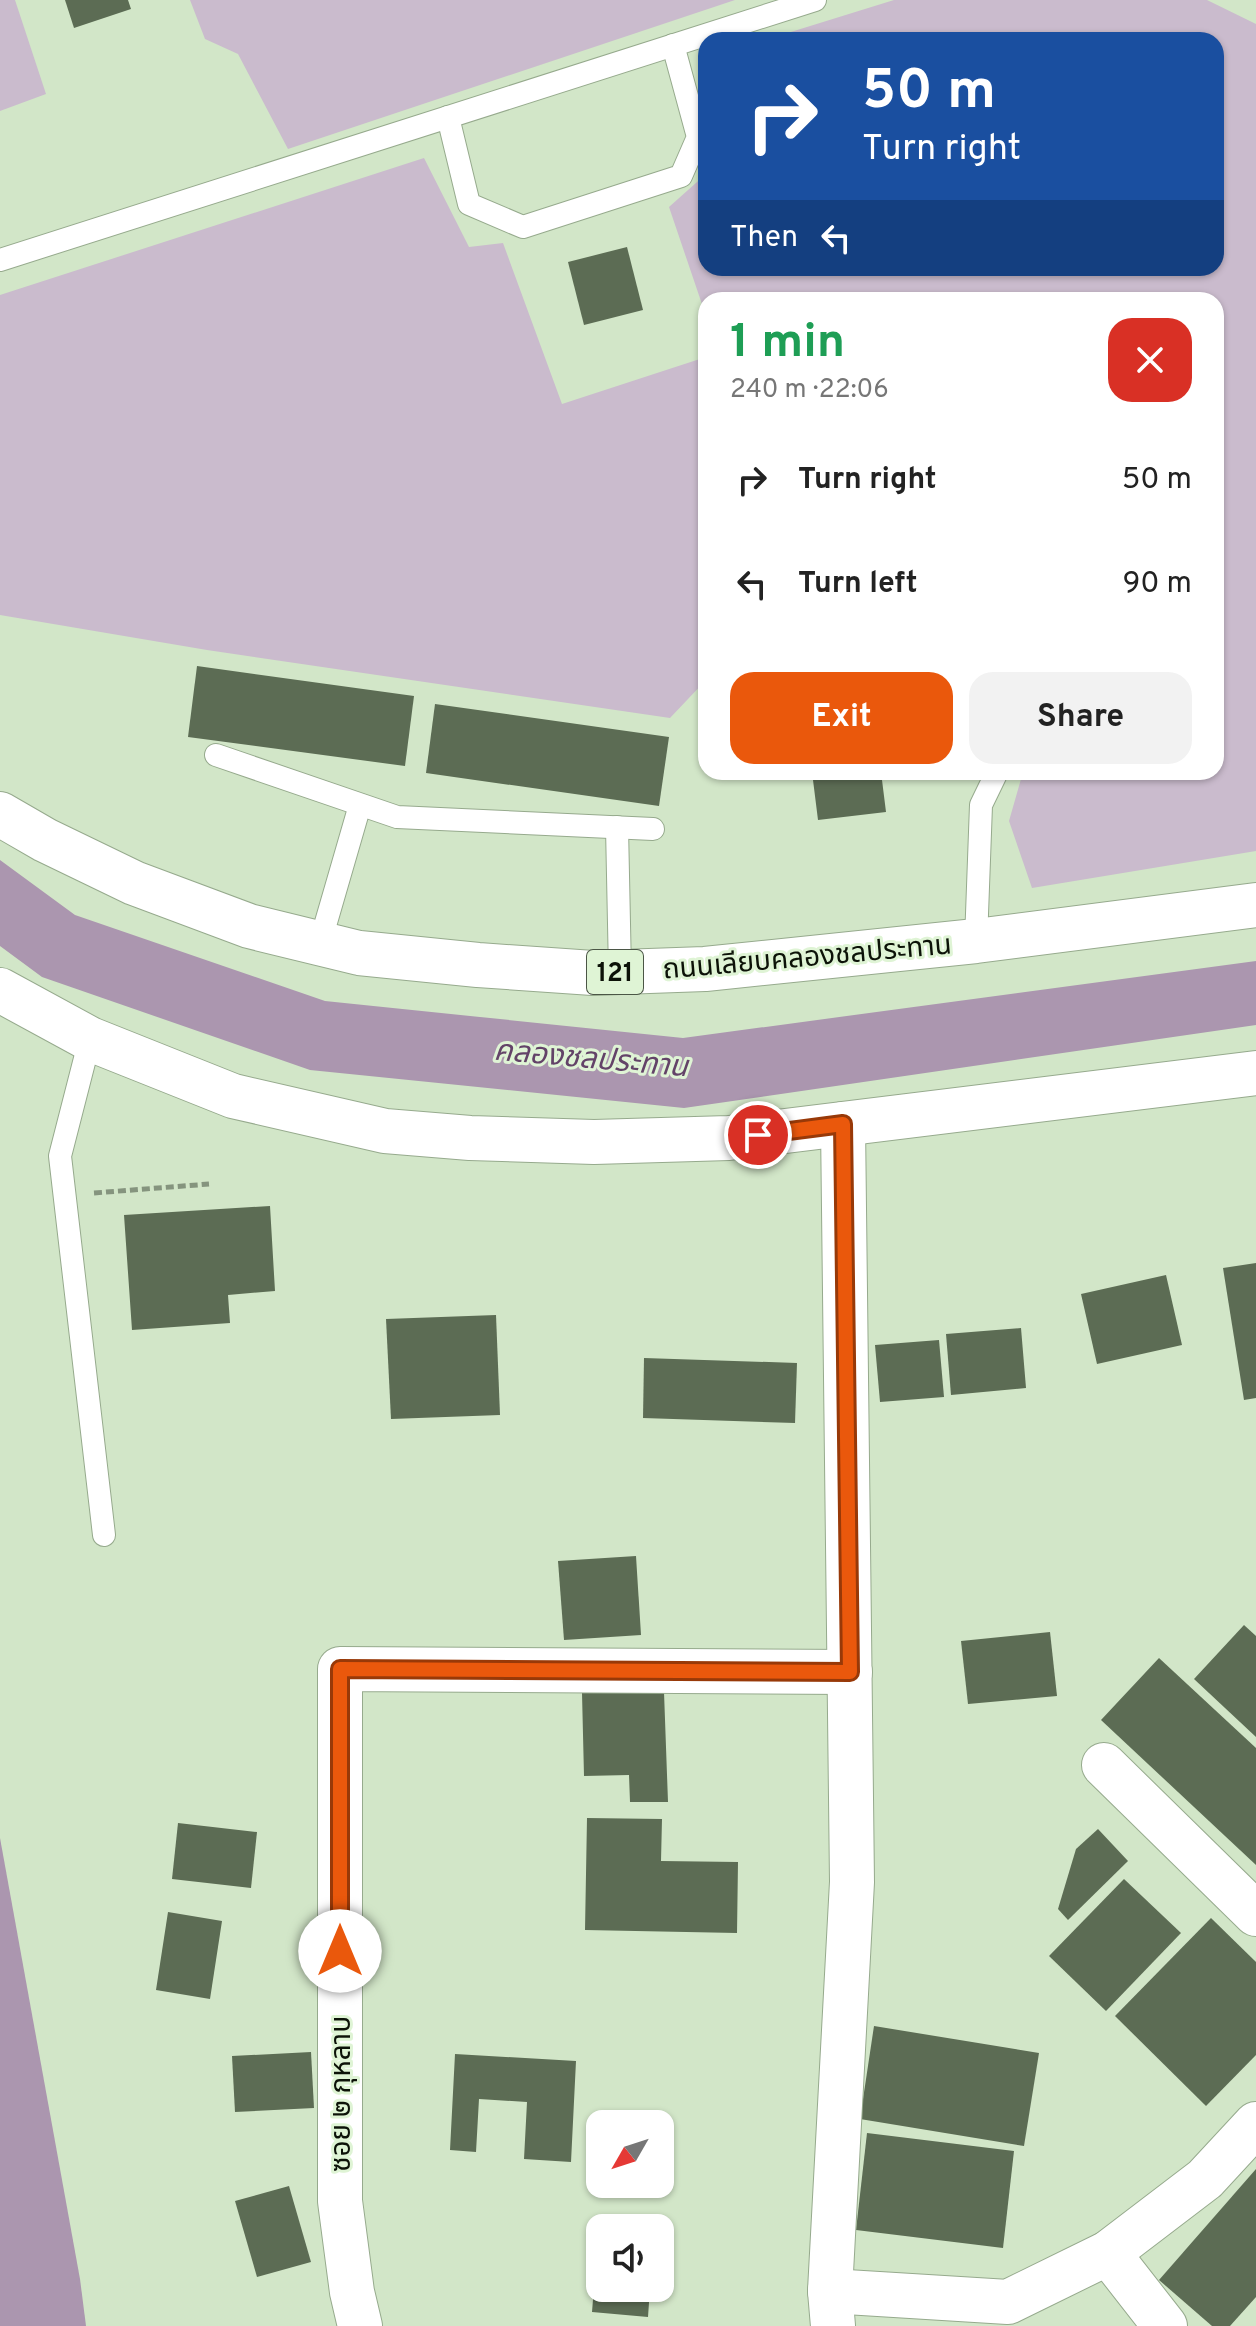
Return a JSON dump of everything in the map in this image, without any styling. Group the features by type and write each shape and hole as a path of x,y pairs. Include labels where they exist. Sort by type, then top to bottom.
{"street":[{"name":"ถนนเลียบคลองชลประทาน","path":"0,814 45,840 134,883 249,926 359,953 478,965 593,973 749,965 976,941 1256,905"},
{"path":"0,990 90,1039 233,1096 385,1131 470,1138 594,1142 729,1138 1256,1073"},
{"path":"843,1124 852,1882 832,2309 1013,2314 1108,2253 1205,2179 1256,2124"},
{"name":"ซอย ๒ กุหลาบ","path":"360,2326 352,2292 340,2201 340,1669 850,1672"},
{"path":"1104,1765 1256,1914"},
{"path":"1108,2253 1165,2326"}],"lane":[{"path":"709,32 787,4 815,0"},
{"path":"0,260 698,36"},
{"path":"448,117 469,204 523,227 552,218 681,176 698,137 673,45"},
{"path":"216,755 397,817 653,829"},
{"path":"976,941 981,805 993,780"},
{"path":"320,943 360,805"},
{"path":"617,827 620,972"},
{"path":"90,1039 60,1156 104,1535"}],"path":[{"path":"65,1196 209,1184"}],"shaded area":[{"path":"0,0 15,0 46,94 0,111"},
{"path":"190,0 735,0 288,149 238,54 205,39"},
{"path":"894,0 1207,0 1256,24 1256,851 1032,888 1009,821 1021,780 1224,780 1224,292 698,292 669,207 698,181 698,276 1224,276 1224,32 791,32"},
{"path":"424,158 469,247 503,243 562,404 698,360 698,688 670,718 207,650 0,615 0,295"}],"water":[{"name":"คลองชลประทาน","path":"0,860 75,915 325,1001 683,1038 1256,961 1256,1025 684,1108 310,1070 42,977 0,946"},
{"path":"0,1838 80,2279 86,2326 0,2326"}],"building":[{"path":"65,0 128,0 131,9 74,28"},
{"path":"627,247 643,310 584,325 568,262"},
{"path":"197,666 414,696 405,766 188,737"},
{"path":"435,704 669,737 659,806 426,773"},
{"path":"813,780 882,780 886,812 818,820"},
{"path":"270,1206 275,1291 228,1295 230,1323 132,1330 124,1215"},
{"path":"1256,1263 1256,1398 1244,1400 1223,1268"},
{"path":"1166,1275 1182,1345 1097,1364 1081,1294"},
{"path":"496,1315 500,1415 391,1419 386,1319"},
{"path":"1021,1328 1026,1388 951,1395 946,1334"},
{"path":"939,1340 944,1397 880,1402 875,1345"},
{"path":"644,1358 797,1363 795,1423 643,1418"},
{"path":"636,1556 641,1635 564,1640 558,1561"},
{"path":"1244,1625 1256,1636 1256,1737 1194,1679"},
{"path":"1050,1632 1057,1696 968,1704 961,1641"},
{"path":"1159,1658 1256,1748 1256,1865 1101,1720"},
{"path":"664,1692 668,1802 630,1802 629,1775 584,1776 582,1693"},
{"path":"587,1818 662,1819 661,1861 738,1862 737,1933 585,1930"},
{"path":"178,1823 257,1832 251,1888 172,1879"},
{"path":"1098,1829 1128,1861 1068,1920 1058,1909 1076,1849"},
{"path":"1124,1879 1181,1933 1106,2011 1049,1956"},
{"path":"168,1912 222,1921 210,1999 156,1990"},
{"path":"1211,1918 1256,1962 1256,2055 1206,2106 1115,2016"},
{"path":"874,2026 1039,2053 1024,2146 860,2119"},
{"path":"311,2052 314,2108 235,2112 232,2056"},
{"path":"455,2054 576,2061 571,2162 524,2159 527,2102 479,2099 476,2152 450,2150"},
{"path":"867,2133 1014,2151 1003,2248 856,2230"},
{"path":"1256,2169 1256,2297 1230,2326 1212,2326 1159,2280"},
{"path":"289,2186 311,2262 257,2277 235,2201"},
{"path":"593,2302 649,2302 648,2317 592,2312"}],"route":[{"path":"340,1951 340,1669 850,1672 843,1124 758,1135"}]}
